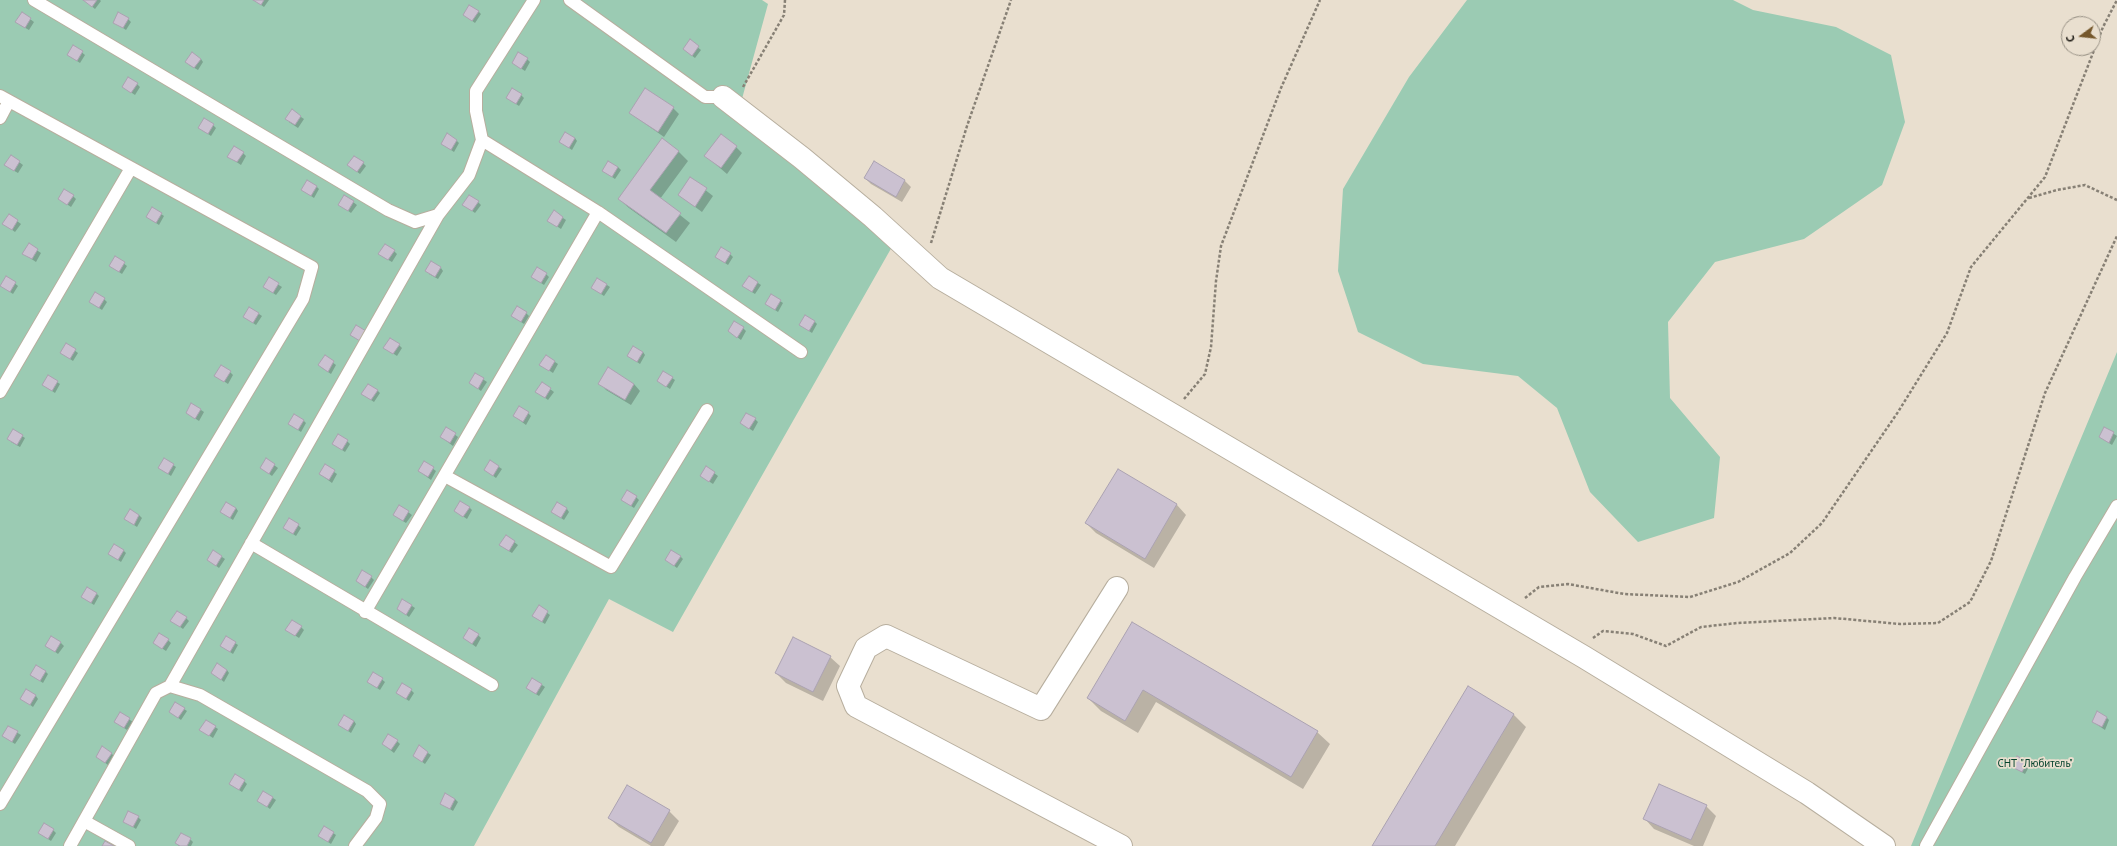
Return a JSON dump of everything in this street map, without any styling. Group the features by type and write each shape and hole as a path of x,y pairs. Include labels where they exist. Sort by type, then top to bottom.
{"street":[{"path":"727,101 802,158 873,217 940,278 1575,652 1807,793 1884,846"},
{"path":"1117,588 1041,709 886,636 866,648 848,686 856,706 1121,846"}],"lane":[{"path":"34,0 388,210 415,222 438,215"},
{"path":"70,846 156,693 170,686 438,215 469,176 482,140 476,111 476,91 534,0"},
{"path":"570,0 705,97 727,101"},
{"path":"0,118 5,99 312,268 303,299 0,804"},
{"path":"482,140 598,212 801,352"},
{"path":"0,392 131,168"},
{"path":"365,612 598,212"},
{"path":"445,476 610,567 707,410"},
{"path":"1926,846 2071,584 2117,506"},
{"path":"251,543 492,686"},
{"path":"170,686 200,694 367,791 380,804 376,818 355,846"},
{"path":"84,821 129,846"}],"path":[{"path":"727,101 756,67 784,15 785,0"},
{"path":"923,264 1011,0"},
{"path":"1172,414 1205,374 1211,347 1216,280 1221,246 1281,88 1320,0"},
{"path":"1514,616 1525,598 1539,587 1568,584 1624,594 1690,597 1738,582 1790,552 1822,523 1898,412 1947,333 1971,267 2046,177 2103,27 2117,0"},
{"path":"2028,198 2057,190 2085,185 2117,200"},
{"path":"1575,652 1603,631 1633,634 1666,646 1701,627 1737,623 1834,618 1900,624 1938,623 1970,602 1991,560 2045,393 2117,236"}],"green space":[{"path":"0,0 762,0 768,4 737,117 897,238 673,632 609,599 474,846 0,846"},
{"path":"1467,0 1733,0 1753,10 1836,27 1891,55 1905,122 1882,185 1804,239 1715,262 1668,322 1670,398 1720,457 1714,518 1638,542 1590,492 1557,408 1518,376 1423,364 1358,332 1338,271 1343,189 1409,77"},
{"name":"СНТ \"Любитель\"","path":"2117,352 2117,846 1911,846"}],"building":[{"path":"83,0 97,0 92,7"},
{"path":"253,0 264,0 261,5"},
{"path":"469,5 479,11 472,21 463,15"},
{"path":"22,12 31,18 25,28 15,22"},
{"path":"118,12 129,18 123,28 113,23"},
{"path":"690,39 699,46 692,56 683,49"},
{"path":"73,45 83,51 77,61 67,55"},
{"path":"192,52 201,59 194,68 185,62"},
{"path":"518,52 528,58 521,69 512,63"},
{"path":"128,77 138,83 131,93 122,87"},
{"path":"512,88 522,94 516,104 506,98"},
{"path":"645,88 674,107 658,132 629,113"},
{"path":"292,109 301,116 295,125 285,119"},
{"path":"204,118 214,124 208,134 198,128"},
{"path":"565,132 575,138 569,148 559,142"},
{"path":"447,133 457,140 451,150 441,144"},
{"path":"721,134 737,146 721,168 704,156"},
{"path":"662,138 679,151 650,190 681,213 666,233 618,199"},
{"path":"234,146 244,152 237,162 227,157"},
{"path":"11,155 20,161 14,171 4,165"},
{"path":"354,156 364,162 357,172 347,165"},
{"path":"608,161 618,167 612,177 602,171"},
{"path":"874,161 905,180 896,197 864,178"},
{"path":"690,177 707,188 695,207 678,195"},
{"path":"307,180 317,186 311,196 301,190"},
{"path":"64,189 74,195 67,205 58,199"},
{"path":"344,195 354,201 348,211 338,205"},
{"path":"469,195 479,201 472,211 462,205"},
{"path":"152,207 162,213 156,223 146,217"},
{"path":"554,210 563,217 557,227 547,221"},
{"path":"9,214 18,220 12,230 2,224"},
{"path":"29,243 38,249 32,259 22,254"},
{"path":"385,244 395,250 388,260 378,254"},
{"path":"721,247 731,253 725,263 715,257"},
{"path":"115,256 125,262 119,272 109,266"},
{"path":"431,261 441,267 435,277 425,271"},
{"path":"537,267 547,273 541,283 531,277"},
{"path":"6,276 16,282 10,292 0,286"},
{"path":"749,276 758,282 752,292 742,286"},
{"path":"269,277 279,283 273,293 263,287"},
{"path":"597,278 607,284 601,294 591,288"},
{"path":"95,292 105,298 99,308 89,302"},
{"path":"771,294 781,300 775,310 765,304"},
{"path":"517,306 527,312 521,322 511,316"},
{"path":"249,307 259,313 253,323 243,317"},
{"path":"805,315 815,321 809,331 799,325"},
{"path":"734,321 744,327 737,338 728,331"},
{"path":"356,325 366,331 360,341 350,335"},
{"path":"390,338 400,344 393,354 383,348"},
{"path":"66,343 76,349 70,359 60,353"},
{"path":"633,346 643,352 637,362 627,356"},
{"path":"325,355 334,361 328,372 318,365"},
{"path":"546,355 555,361 549,371 539,365"},
{"path":"221,365 231,371 224,382 214,376"},
{"path":"608,367 634,384 625,400 598,384"},
{"path":"663,371 673,377 666,387 657,381"},
{"path":"475,373 484,378 478,389 469,383"},
{"path":"48,375 58,381 52,391 42,385"},
{"path":"542,382 551,388 545,398 535,392"},
{"path":"368,384 378,390 371,400 361,394"},
{"path":"191,403 201,409 195,419 186,413"},
{"path":"519,406 529,412 523,422 513,416"},
{"path":"746,413 756,418 749,429 740,423"},
{"path":"294,414 304,420 298,430 288,424"},
{"path":"446,427 456,433 450,443 440,437"},
{"path":"2104,427 2114,432 2109,443 2099,437"},
{"path":"13,429 23,435 17,445 7,439"},
{"path":"338,434 348,440 342,450 332,444"},
{"path":"164,458 174,464 168,474 158,468"},
{"path":"266,458 275,464 269,474 260,468"},
{"path":"490,460 499,466 493,476 484,470"},
{"path":"424,461 434,467 428,477 418,471"},
{"path":"325,464 335,470 329,480 319,474"},
{"path":"706,466 715,472 709,482 700,476"},
{"path":"1118,469 1177,504 1145,559 1085,523"},
{"path":"627,490 637,496 631,506 621,500"},
{"path":"460,501 470,507 463,517 454,511"},
{"path":"226,502 236,508 230,518 220,512"},
{"path":"557,502 567,508 561,518 551,512"},
{"path":"399,505 409,511 403,521 393,515"},
{"path":"130,509 139,515 134,525 124,519"},
{"path":"289,518 299,524 293,534 283,528"},
{"path":"506,535 515,541 509,551 499,545"},
{"path":"114,544 124,550 118,560 108,554"},
{"path":"213,550 222,556 216,566 207,560"},
{"path":"671,550 681,556 674,566 665,560"},
{"path":"362,570 372,576 365,587 356,581"},
{"path":"87,587 97,593 91,603 81,597"},
{"path":"402,599 412,605 406,615 397,609"},
{"path":"539,605 548,611 542,622 532,616"},
{"path":"177,611 187,617 180,627 170,621"},
{"path":"292,620 302,626 295,636 285,630"},
{"path":"1132,622 1318,731 1291,777 1143,690 1125,721 1087,698"},
{"path":"469,628 479,634 472,644 463,638"},
{"path":"159,633 169,639 162,649 153,643"},
{"path":"51,636 61,642 55,652 45,646"},
{"path":"226,636 236,642 230,652 220,646"},
{"path":"793,637 831,656 813,692 775,673"},
{"path":"217,663 227,670 221,680 211,673"},
{"path":"36,665 46,671 40,681 30,675"},
{"path":"373,672 383,678 377,688 367,682"},
{"path":"532,678 542,684 536,694 526,688"},
{"path":"402,683 412,689 406,699 396,693"},
{"path":"1468,686 1514,714 1435,846 1372,846"},
{"path":"26,689 36,695 30,705 20,699"},
{"path":"175,702 185,708 178,718 169,712"},
{"path":"2097,711 2107,717 2102,727 2092,722"},
{"path":"120,712 130,718 124,728 114,722"},
{"path":"344,715 354,721 348,731 338,725"},
{"path":"206,720 216,726 209,736 199,730"},
{"path":"8,726 18,731 12,742 2,736"},
{"path":"388,734 398,740 391,750 382,744"},
{"path":"419,745 428,752 422,762 413,756"},
{"path":"102,746 112,753 105,763 96,757"},
{"path":"2017,756 2028,762 2022,772 2012,767"},
{"path":"235,774 245,780 239,790 229,784"},
{"path":"1659,784 1707,805 1691,840 1643,819"},
{"path":"627,785 670,810 651,843 608,818"},
{"path":"263,791 273,797 267,807 257,801"},
{"path":"445,793 455,799 450,809 440,804"},
{"path":"128,811 139,816 133,827 123,822"},
{"path":"44,823 54,829 48,839 38,833"},
{"path":"324,826 334,832 328,842 318,836"},
{"path":"181,833 191,838 187,846 180,846 175,843"},
{"path":"105,841 114,846 102,846"}]}
